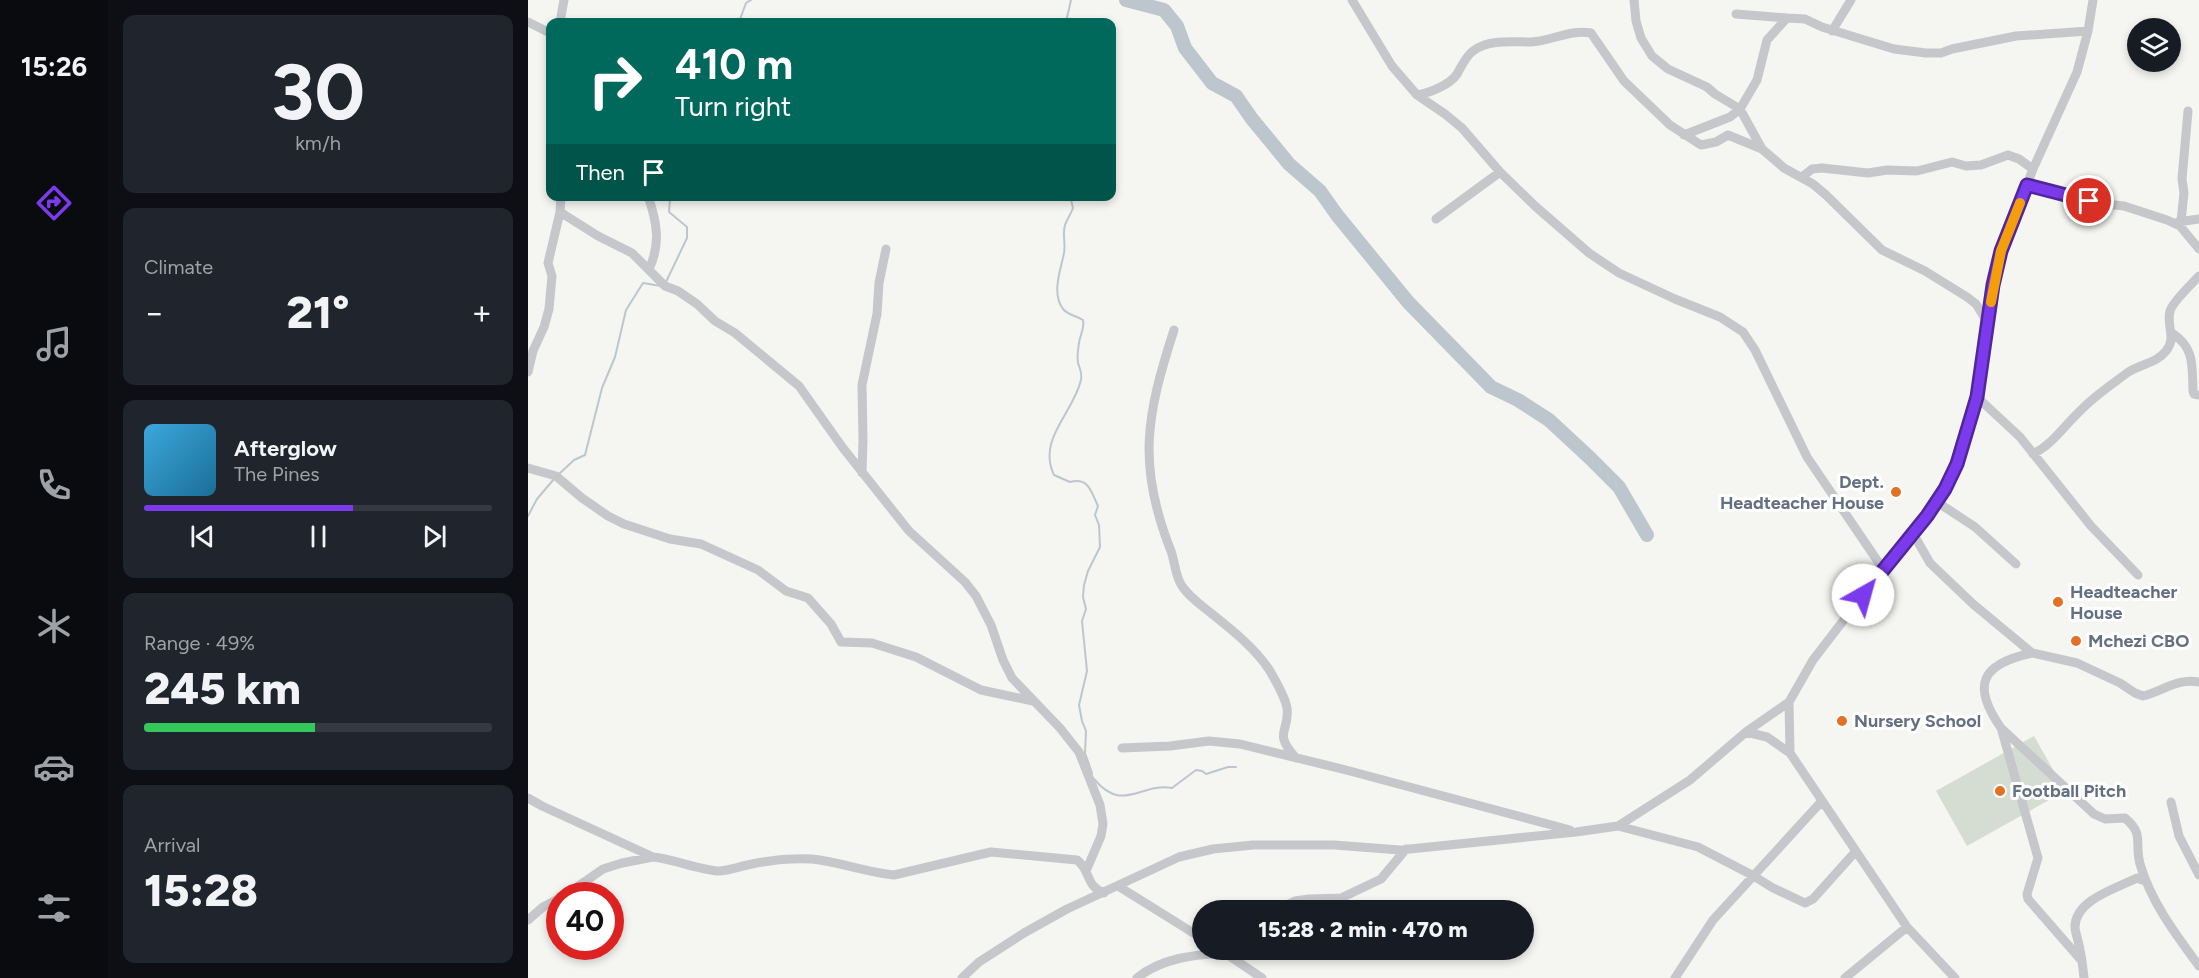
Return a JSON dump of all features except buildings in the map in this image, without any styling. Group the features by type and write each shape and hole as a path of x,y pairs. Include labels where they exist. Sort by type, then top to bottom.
{"street":[{"path":"561,18 564,0"},
{"path":"1352,0 1392,66 1417,95 1462,128 1500,172 1535,207 1604,264 1674,299 1720,317 1743,332 1755,350 1807,457 1883,569"},
{"path":"1634,0 1636,21 1641,38 1652,56 1668,69 1707,87 1740,109 1762,149 1784,168 1802,177 1834,202 1882,250 1925,271 1976,304 1989,325"},
{"path":"1832,31 1851,0"},
{"path":"1618,826 1690,780 1746,732 1789,702 1813,660 1883,569 1914,535 1937,502 1957,464 1977,397 1993,285 2001,251 2033,169 2077,72 2088,31 2093,0"},
{"path":"1736,14 1805,19 1832,31 1894,49 1926,53 1941,53 2016,36 2088,31"},
{"path":"1684,135 1730,117 1740,109 1757,80 1767,40 1786,18"},
{"path":"528,22 546,31"},
{"path":"1417,95 1430,91 1454,77 1467,56 1482,45 1517,41 1533,42 1583,31 1591,33 1624,81 1684,135 1701,145 1728,135 1762,149"},
{"path":"2188,111 2182,179 2184,193 2179,222 2199,249"},
{"path":"1802,177 1812,169 1822,168 1868,173 1887,170 1917,171 1952,162 1966,166 1981,165 2008,155 2019,159 2033,169"},
{"path":"1436,219 1460,199 1500,172"},
{"path":"2027,185 2096,203 2124,206 2179,222 2199,219"},
{"path":"528,372 533,351 549,309 552,276 548,263 561,201"},
{"path":"649,269 654,258 657,233 650,201"},
{"path":"560,212 598,236 632,253 665,286 678,291 697,304 715,321 735,333 790,377 909,531 971,589 991,625 1012,678 1060,728 1079,752 1100,805 1103,824 1101,836 1086,871"},
{"path":"862,473 862,385 877,314 879,283 886,249"},
{"path":"2033,454 2045,448 2080,410 2130,370 2153,362 2165,353 2172,333 2169,318 2172,306 2199,276"},
{"path":"1174,330 1155,395 1150,423 1148,450 1156,511 1175,561 1181,585 1255,652 1269,670 1285,701 1287,711 1282,735 1296,758"},
{"path":"2172,333 2181,339 2190,352 2193,391 2199,395"},
{"path":"1977,397 2020,437 2091,526 2138,575"},
{"path":"528,468 556,476 599,510 624,524 670,539 701,544 749,566 786,591 808,598 831,624 841,642 872,643 916,657 981,690 1033,702"},
{"path":"1937,502 1975,528 2016,564"},
{"path":"1914,535 1930,563 1973,604 2032,653"},
{"path":"2082,961 2028,899 2027,894 2038,864 2037,852 2001,729 1986,704 1983,693 1984,684 1988,675 1995,668 2012,658 2032,653 2077,663 2143,696 2172,684 2199,682"},
{"path":"1789,702 1790,753"},
{"path":"2001,729 2094,814 2105,819 2125,818 2134,826 2139,838 2140,864 2145,881 2159,907 2199,966"},
{"path":"1746,732 1767,737 1790,753 1907,927 1955,978"},
{"path":"1122,747 1170,746 1209,741 1240,744 1576,832"},
{"path":"528,798 653,857"},
{"path":"1675,978 1713,920 1821,802"},
{"path":"2171,802 2179,836 2199,875"},
{"path":"962,978 979,962 1067,909 1179,857 1213,849 1253,845 1334,844 1406,849 1618,826 1698,847 1805,903 1809,902 1856,851"},
{"path":"1302,900 1341,898 1381,879 1406,849"},
{"path":"584,882 603,869 653,857 666,858 717,871 753,864 809,859 831,861 877,873 894,874 991,852 1070,858 1082,864 1091,885 1104,893"},
{"path":"2084,978 2076,917 2100,894 2137,878 2145,881"},
{"path":"1118,886 1192,932"},
{"path":"528,920 546,905"},
{"path":"1845,978 1907,927"},
{"path":"1137,978 1148,969 1172,960 1192,957"},
{"path":"1238,960 1262,978"}],"shaded area":[{"name":"Football Pitch","path":"2034,736 2065,791 1967,846 1936,791"}],"waterway":[{"path":"740,18 746,3 751,0"},
{"path":"1067,18 1071,0"},
{"path":"1126,0 1164,10 1177,26 1185,48 1212,83 1236,96 1289,164 1320,191 1408,302 1491,387 1518,400 1549,420 1590,458 1619,487 1647,535"},
{"path":"666,282 687,238 687,227 669,212 670,201"},
{"path":"1071,201 1073,208 1064,229 1064,250 1057,288 1059,303 1063,309 1083,320 1078,355 1081,378 1077,392 1053,438 1050,462 1054,475 1070,482 1085,484 1098,506 1095,515 1099,525 1100,547 1084,585 1083,597 1086,609 1082,621 1087,671 1079,705 1086,731 1085,753 1092,773"},
{"path":"558,475 574,460 585,455 602,388 615,357 626,310 643,283 661,286"},
{"path":"528,516 537,499 554,479"},
{"path":"1094,779 1104,789 1123,796 1161,787 1172,788 1196,770 1206,774 1228,767 1236,767"}],"slow traffic":[{"path":"1991,302 2001,251 2020,203"}],"place":[{"name":"Dept. Headteacher House","path":"1896,492"},
{"name":"Headteacher House","path":"2058,602"},
{"name":"Mchezi CBO","path":"2076,641"},
{"name":"Nursery School","path":"1842,721"},
{"name":"Football Pitch","path":"2000,791"}],"route":[{"path":"1863,595 1914,535 1945,489 1957,464 1977,397 1993,285 2001,251 2027,185 2089,201"}]}
